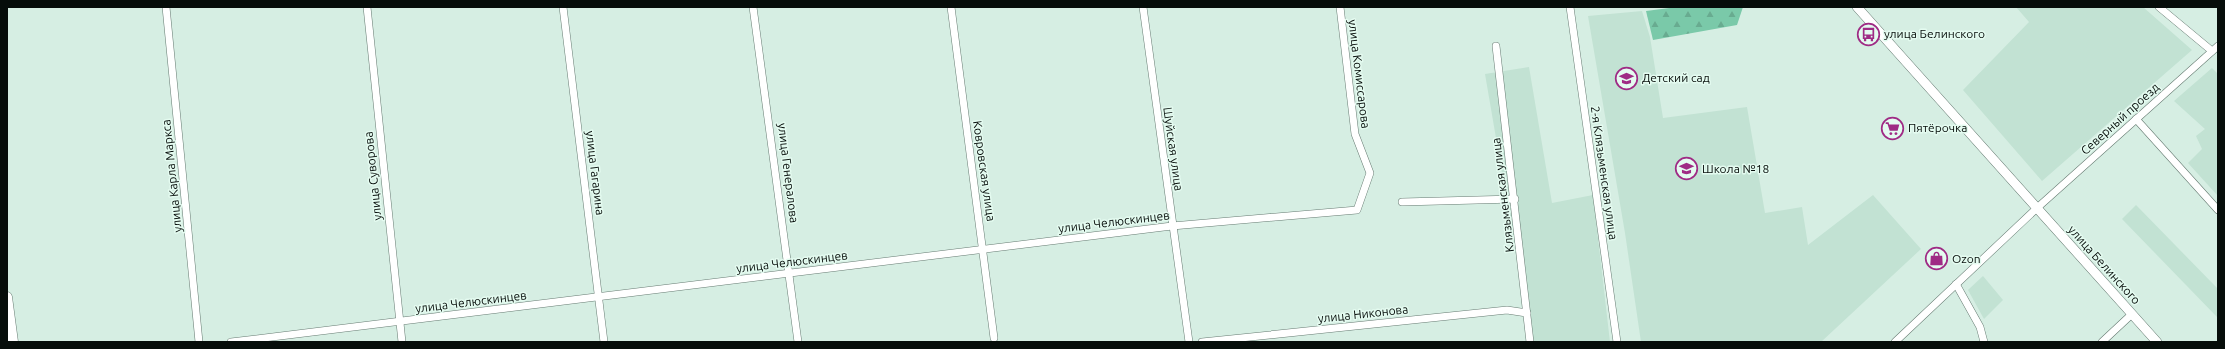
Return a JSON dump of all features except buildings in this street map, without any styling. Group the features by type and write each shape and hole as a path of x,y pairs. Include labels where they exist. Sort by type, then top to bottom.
{"main road":[{"name":"улица Белинского","path":"1857,7 2158,342"},
{"path":"7,297 13,342"}],"street":[{"name":"улица Карла Маркса","path":"166,7 199,342"},
{"name":"улица Суворова","path":"367,7 402,342"},
{"name":"улица Гагарина","path":"563,7 604,342"},
{"name":"улица Генералова","path":"753,7 798,342"},
{"name":"Ковровская улица","path":"951,7 984,249 994,338"},
{"name":"Шуйская улица","path":"1143,7 1189,342"},
{"name":"улица Комиссарова","path":"1340,7 1355,134 1370,173 1357,210"},
{"name":"2-я Клязьменская улица","path":"1570,7 1617,342"},
{"path":"2159,7 2215,48"},
{"name":"Клязьменская улица","path":"1496,46 1515,199 1530,342"},
{"name":"Северный проезд","path":"1895,342 2037,208 2215,48"},
{"path":"2136,119 2218,210"},
{"path":"1402,202 1515,199"},
{"name":"улица Челюскинцев","path":"231,342 1172,226 1357,210"},
{"path":"1956,284 1980,327 1984,342"},
{"name":"улица Никонова","path":"1202,342 1507,310 1527,313"},
{"path":"2102,342 2132,314"}],"shaded area":[{"path":"2016,7 2143,7 2192,50 2042,181 1963,90 2029,22"},
{"path":"1642,11 1650,37 1663,118 1747,107 1765,213 1802,207 1808,245 1873,195 1921,249 1821,342 1641,342 1625,233 1588,16"},
{"path":"1529,67 1552,203 1593,195 1610,342 1531,342 1485,74"},
{"path":"2212,68 2218,74 2218,196 2188,163 2202,149 2196,136 2205,129 2174,101"},
{"path":"2136,205 2218,289 2218,318 2122,219"},
{"path":"1983,276 2003,300 1984,319 1968,290"}],"green space":[{"path":"1677,7 1743,7 1737,25 1653,40 1646,11"}],"place":[{"name":"улица Белинского","path":"1868,34"},
{"name":"Детский сад","path":"1627,78"},
{"name":"Пятёрочка","path":"1892,128"},
{"name":"Школа №18","path":"1686,169"},
{"name":"Ozon","path":"1936,259"}]}
